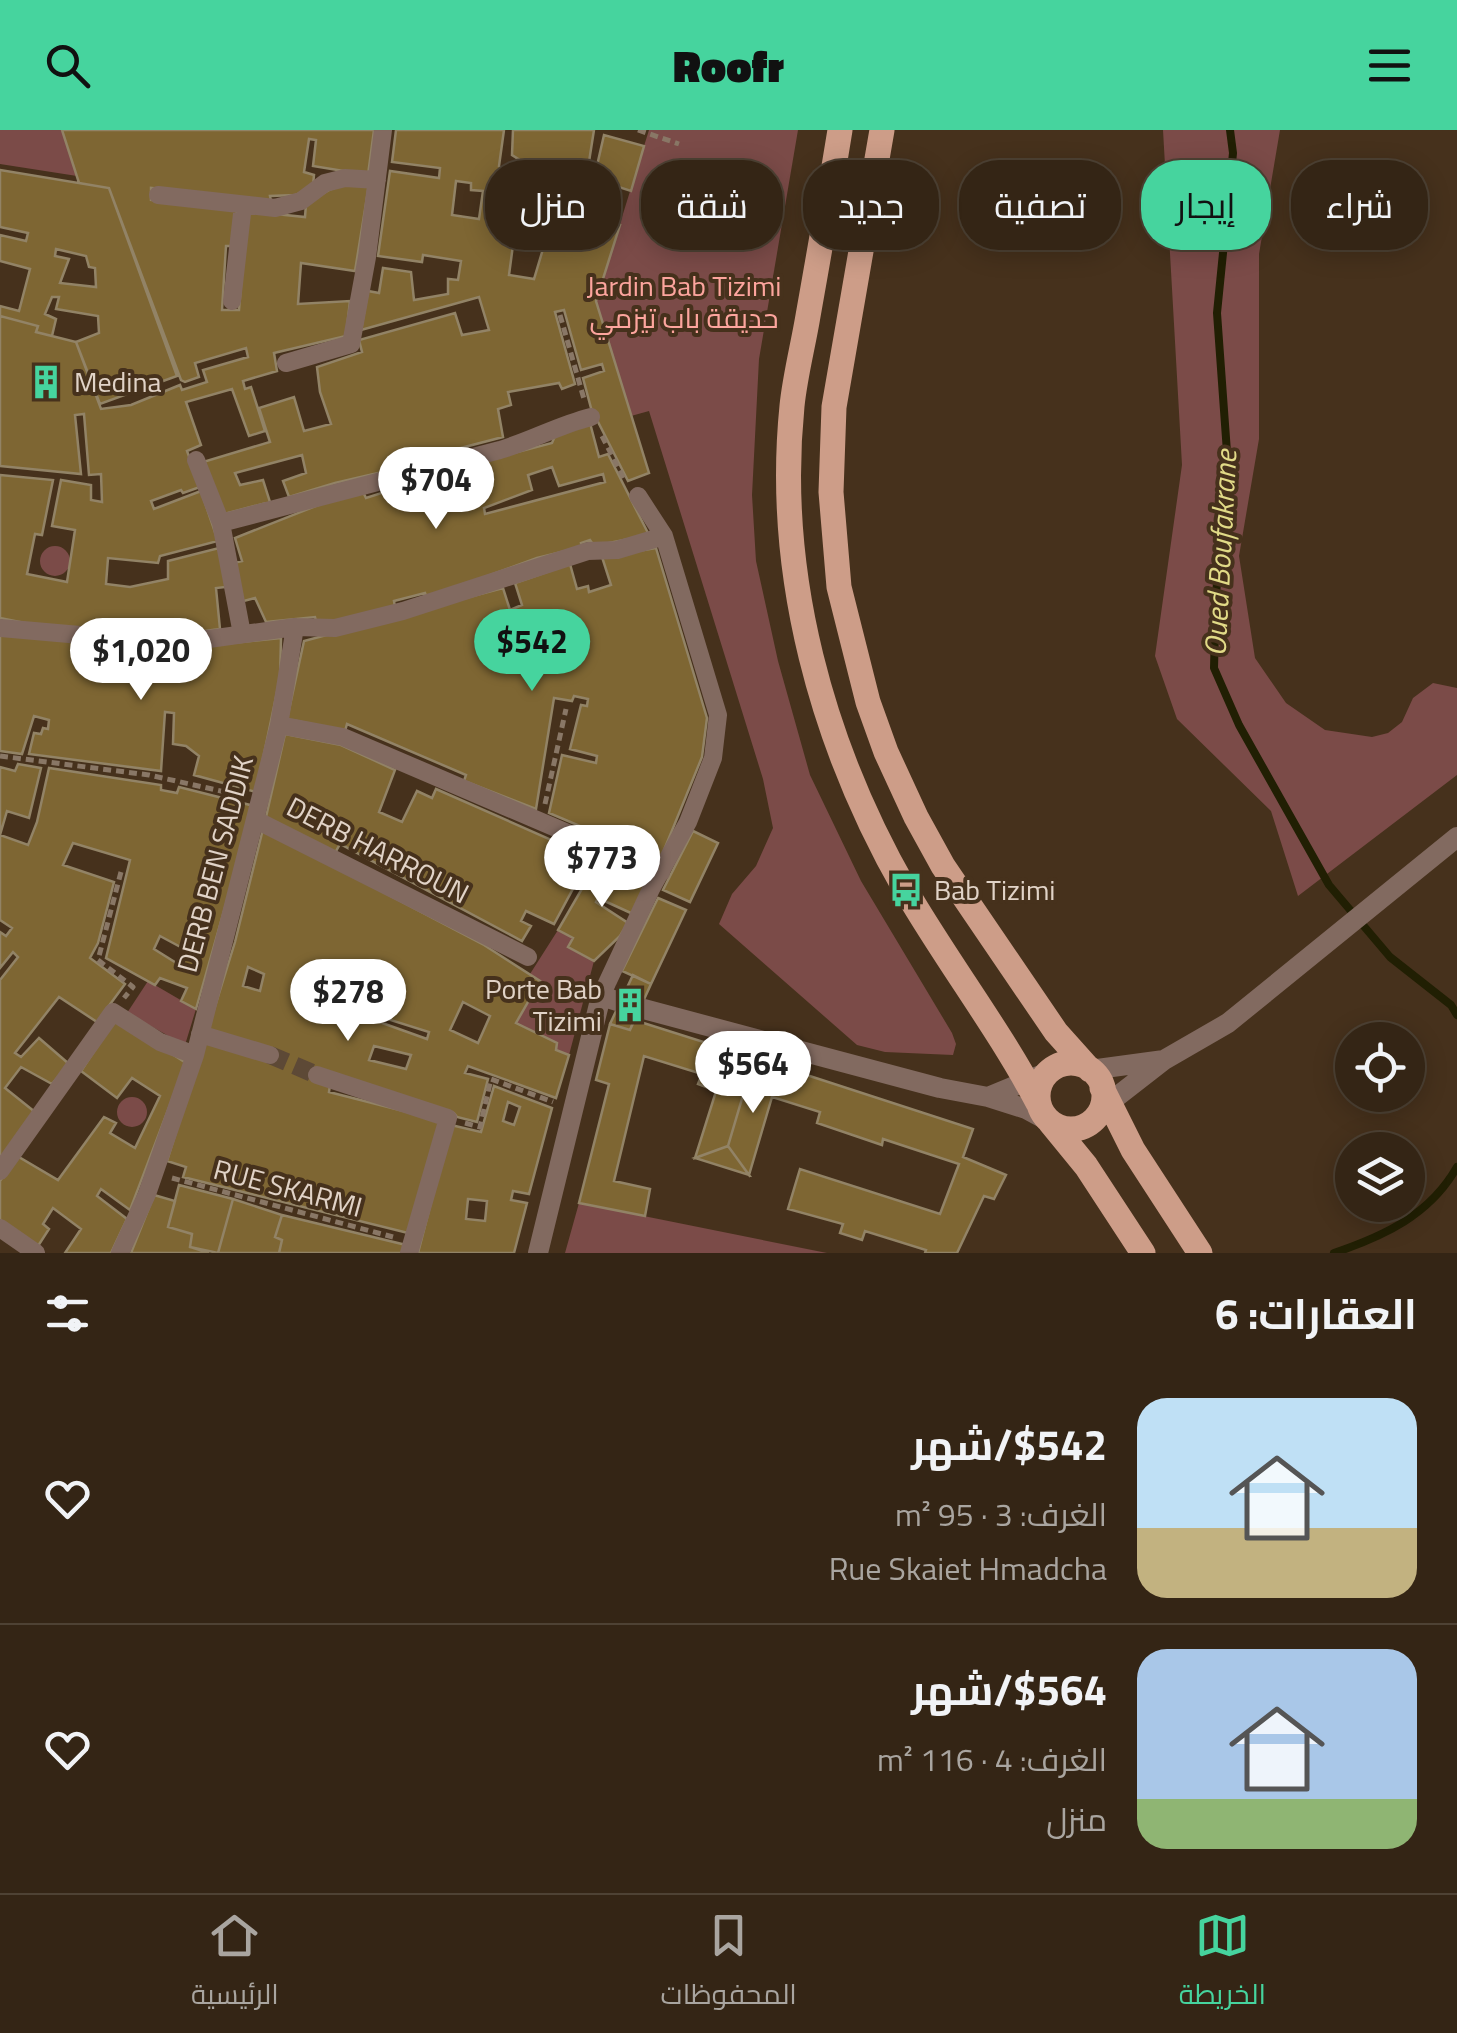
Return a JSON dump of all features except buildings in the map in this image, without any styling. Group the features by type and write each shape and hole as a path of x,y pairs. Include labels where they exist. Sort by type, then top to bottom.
{"main road":[{"path":"840,130 792,403 789,482 797,590 822,698 866,809 906,890 1143,1253"},
{"path":"882,130 834,407 832,492 839,587 868,702 886,752 943,866 1099,1095 1200,1253"},
{"path":"1041,1095 1069,1064 1099,1095"},
{"path":"1041,1095 1058,1127 1078,1128 1099,1095"}],"street":[{"path":"286,362 350,344 383,130"},
{"path":"158,195 275,208 301,201 325,183 345,178 377,180"},
{"path":"232,301 242,204"},
{"path":"221,524 543,438 559,426 591,417"},
{"path":"196,460 221,524 242,634"},
{"path":"538,1253 572,1109 620,1002 661,873 688,822 713,758 718,715 664,536 638,496"},
{"path":"0,628 103,637 209,639 295,627 336,628 403,611 588,551 616,550 664,536"},
{"name":"DERB BEN SADDIK","path":"120,1253 154,1174 195,1055 279,724 295,627"},
{"path":"279,724 343,738 661,873"},
{"name":"DERB HARROUN","path":"256,820 528,957"},
{"path":"1099,1095 1228,1023 1457,838"},
{"path":"620,1002 1026,1109 1041,1095"},
{"path":"0,1171 113,1012 160,1042 195,1055"},
{"path":"200,1034 270,1055"},
{"path":"1099,1095 1164,1060"},
{"path":"317,1075 448,1118 411,1247"},
{"path":"988,1097 1041,1095"},
{"path":"0,1228 36,1253"}],"path":[{"path":"638,130 679,144"},
{"path":"541,822 566,709"},
{"path":"0,756 149,775 261,801"},
{"path":"113,1012 134,987 98,960 122,872"},
{"path":"448,1118 480,1126 492,1080 572,1109"},
{"name":"RUE SKARMI","path":"154,1174 411,1247"}],"green space":[{"path":"0,130 62,130 77,176 0,164"},
{"name":"Jardin Bab Tizimi حديقة باب تيزمي","path":"649,130 798,130 783,218 783,160 641,160 641,250 778,250 759,359 752,495 756,561 778,661 810,775 861,881 952,1033 956,1044 953,1055 885,1052 857,1045 719,924 732,894 756,866 773,828 763,779 649,411 631,416 596,301 612,250 621,250 621,220"},
{"path":"1163,130 1280,130 1271,183 1271,160 1165,160"},
{"path":"1170,250 1260,250 1259,439 1239,556 1255,658 1286,703 1325,730 1372,737 1388,733 1402,722 1413,698 1433,683 1457,688 1457,775 1298,896 1271,811 1177,719 1155,656 1182,465"},
{"path":"55,546 69,555 70,561 61,575 55,576 41,567 40,561 49,547"},
{"path":"558,930 573,938 569,947 594,961 569,1055 556,1050 557,1043 516,1023 540,981 530,974"},
{"path":"148,981 196,1009 185,1045 127,1013"},
{"path":"132,1097 143,1101 147,1112 143,1123 132,1127 121,1123 117,1112 121,1101"},
{"path":"579,1203 827,1253 565,1253"}],"waterway":[{"name":"Oued Boufakrane","path":"1230,130 1233,153 1217,313 1228,466 1216,594 1214,668 1239,725 1329,885 1390,957 1451,1005 1457,1015"},
{"name":"Oued Boufakrane","path":"1334,1253 1404,1222 1433,1198 1457,1167"}],"tunnel":[{"path":"270,1055 317,1075"}],"place":[{"name":"Medina","path":"46,382"},
{"name":"Bab Tizimi","path":"906,890"},
{"name":"Porte Bab Tizimi","path":"630,1005"}]}
